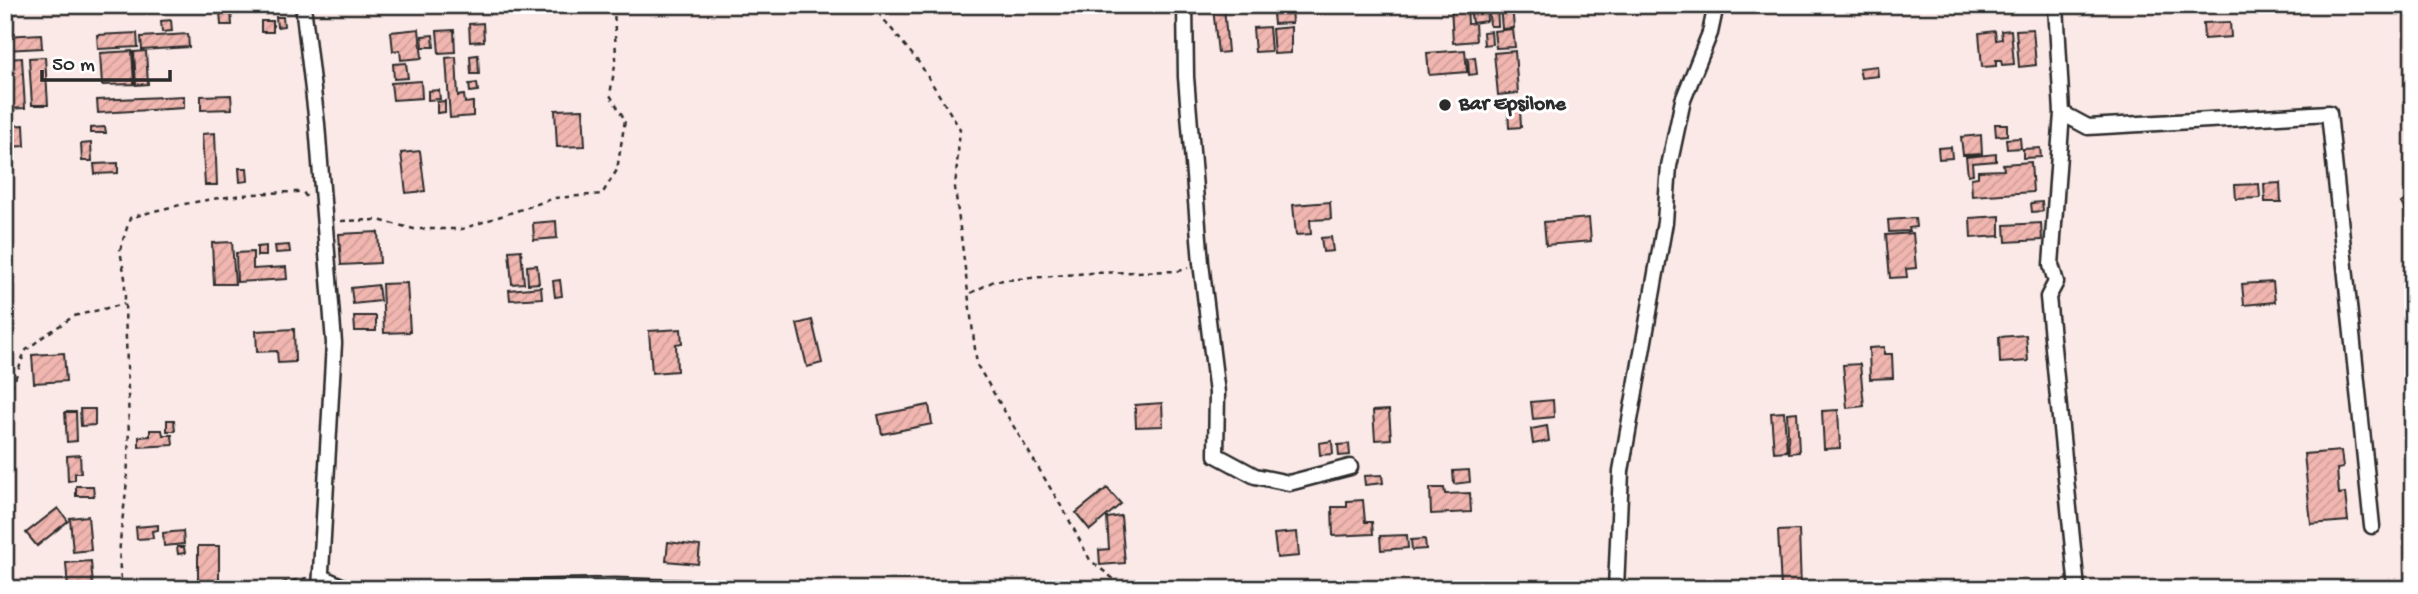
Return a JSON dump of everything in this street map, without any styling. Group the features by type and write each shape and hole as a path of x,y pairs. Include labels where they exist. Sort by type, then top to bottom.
{"street":[{"path":"303,5 317,124 334,343 320,583 348,589"},
{"path":"1185,5 1186,77 1201,263 1217,393 1216,455 1255,476 1289,483 1350,467"},
{"path":"1616,589 1621,471 1665,222 1670,166 1683,100 1710,33 1716,5"},
{"path":"2056,5 2062,113 2051,265 2056,282 2048,297 2077,589"},
{"path":"2062,113 2088,127 2329,113 2372,526"},
{"path":"454,589 712,589"}],"path":[{"path":"872,5 920,64 960,130 955,188 977,365 1067,516 1090,561 1126,589"},
{"path":"970,294 994,281 1090,273 1179,271 1201,263"},
{"path":"5,396 14,382 25,351 44,336 74,316 124,304"},
{"path":"253,589 320,583"}],"building":[{"path":"1247,5 1266,5 1267,8 1247,9"},
{"path":"1272,5 1291,5 1292,23 1274,24"},
{"path":"1451,5 1467,5 1468,24 1475,23 1476,41 1453,43"},
{"path":"1470,5 1486,5 1487,21 1472,23"},
{"path":"1488,5 1497,5 1498,26 1490,26"},
{"path":"1500,5 1512,5 1514,28 1502,29"},
{"path":"2380,5 2413,5 2413,8 2381,10"},
{"path":"1224,7 1228,52 1218,53 1213,8"},
{"path":"220,11 231,11 232,25 221,25"},
{"path":"276,17 283,17 284,26 277,27"},
{"path":"171,20 172,31 162,32 161,21"},
{"path":"261,21 273,21 273,32 261,32"},
{"path":"2230,22 2231,37 2204,39 2203,23"},
{"path":"483,23 484,41 470,42 469,24"},
{"path":"1269,27 1271,51 1255,52 1253,28"},
{"path":"1291,27 1291,53 1274,54 1272,29"},
{"path":"419,29 422,58 401,60 400,50 393,51 391,32"},
{"path":"1513,29 1515,47 1496,48 1494,31"},
{"path":"2033,29 2036,65 2019,67 2016,30"},
{"path":"454,30 455,52 439,53 437,31"},
{"path":"2011,30 2014,64 2002,65 2001,60 1996,60 1996,66 1982,67 1979,33 1995,31 1996,40 2002,39 2001,31"},
{"path":"1491,31 1492,44 1484,45 1483,32"},
{"path":"137,33 138,47 98,49 97,35"},
{"path":"41,34 42,48 5,50 5,36"},
{"path":"188,34 189,47 142,50 141,37"},
{"path":"433,35 434,47 423,47 422,36"},
{"path":"1465,50 1467,72 1429,75 1427,53"},
{"path":"132,51 134,84 102,85 100,53"},
{"path":"146,51 148,84 136,85 134,52"},
{"path":"1515,51 1518,93 1498,95 1494,53"},
{"path":"478,55 479,74 471,74 470,56"},
{"path":"45,57 48,105 32,105 29,58"},
{"path":"456,57 458,96 464,95 465,103 473,102 473,116 450,118 446,58"},
{"path":"1475,57 1477,74 1469,75 1468,58"},
{"path":"22,58 25,108 5,109 5,59"},
{"path":"406,63 408,78 394,79 393,64"},
{"path":"1877,66 1878,76 1861,78 1859,68"},
{"path":"421,81 422,98 393,100 391,83"},
{"path":"477,83 478,91 470,92 469,84"},
{"path":"439,90 440,99 428,100 428,91"},
{"path":"231,95 232,109 201,110 201,96"},
{"path":"184,96 184,108 98,113 97,100"},
{"path":"445,101 445,112 437,113 437,102"},
{"path":"583,109 585,146 557,147 555,110"},
{"path":"1508,109 1520,109 1521,127 1509,128"},
{"path":"1995,124 2007,124 2007,135 1996,136"},
{"path":"24,125 25,146 5,147 5,126"},
{"path":"105,127 106,133 90,133 90,128"},
{"path":"215,133 217,185 205,185 202,134"},
{"path":"1981,135 1982,154 1963,155 1961,137"},
{"path":"2020,138 2021,148 2007,149 2006,139"},
{"path":"91,143 92,161 82,161 81,144"},
{"path":"1951,147 1952,158 1939,159 1938,148"},
{"path":"2040,148 2041,157 2023,158 2023,149"},
{"path":"420,151 425,191 406,193 401,153"},
{"path":"1996,154 1996,161 1972,163 1973,174 1968,175 1966,157"},
{"path":"2031,162 2033,192 1972,196 1971,178 1978,177 1978,171 2004,170 2003,164"},
{"path":"118,163 118,173 95,174 94,164"},
{"path":"239,168 247,168 248,181 240,182"},
{"path":"2280,183 2281,202 2265,202 2264,184"},
{"path":"2259,184 2260,198 2236,199 2235,185"},
{"path":"2413,197 2413,223 2401,203"},
{"path":"1330,202 1331,219 1310,220 1311,234 1296,235 1293,205"},
{"path":"2042,202 2043,211 2032,212 2031,203"},
{"path":"2000,216 2000,236 1971,238 1970,218"},
{"path":"1589,218 1591,241 1546,245 1544,222"},
{"path":"1915,218 1916,227 1909,228 1910,231 1889,232 1888,220"},
{"path":"556,221 557,238 534,240 533,223"},
{"path":"2041,223 2042,240 2006,242 2005,225"},
{"path":"378,232 380,263 341,265 339,234"},
{"path":"1913,233 1916,268 1906,269 1907,277 1890,278 1886,235"},
{"path":"1331,237 1333,251 1323,252 1321,238"},
{"path":"232,242 235,284 214,284 212,243"},
{"path":"289,245 290,252 276,253 275,246"},
{"path":"266,246 266,256 257,256 257,247"},
{"path":"521,250 524,283 512,284 509,251"},
{"path":"253,252 253,269 286,267 287,279 237,282 236,253"},
{"path":"537,265 539,283 528,284 527,266"},
{"path":"560,280 562,296 555,297 553,281"},
{"path":"2273,282 2275,302 2244,305 2242,284"},
{"path":"407,283 410,332 384,333 382,284"},
{"path":"378,285 380,301 353,304 351,288"},
{"path":"541,287 542,298 510,300 509,290"},
{"path":"354,316 376,316 376,331 355,331"},
{"path":"812,320 822,363 807,367 797,324"},
{"path":"294,329 295,362 278,363 277,351 257,352 256,331"},
{"path":"681,329 682,343 676,344 677,371 652,373 649,331"},
{"path":"2026,335 2028,361 2000,363 1999,337"},
{"path":"1884,347 1884,354 1892,354 1893,378 1870,379 1869,348"},
{"path":"64,353 66,381 34,383 32,355"},
{"path":"1860,364 1864,406 1847,408 1843,365"},
{"path":"1553,400 1554,417 1533,419 1531,402"},
{"path":"1162,403 1163,426 1136,427 1135,405"},
{"path":"929,405 932,424 882,434 878,415"},
{"path":"80,409 95,409 95,425 81,426"},
{"path":"1389,410 1391,439 1375,440 1373,411"},
{"path":"1838,410 1840,448 1824,449 1822,411"},
{"path":"65,412 76,412 77,441 67,442"},
{"path":"1784,412 1787,451 1774,452 1771,413"},
{"path":"1797,412 1799,452 1789,453 1787,413"},
{"path":"167,420 174,420 175,431 167,431"},
{"path":"1547,426 1549,441 1533,444 1531,429"},
{"path":"150,430 162,430 163,435 172,435 173,445 139,447 139,437 150,436"},
{"path":"1332,441 1333,454 1320,455 1319,443"},
{"path":"1349,444 1350,455 1339,456 1338,445"},
{"path":"2341,451 2343,468 2337,469 2339,494 2345,493 2348,521 2311,524 2304,454"},
{"path":"80,455 81,473 75,473 75,480 68,481 67,456"},
{"path":"1469,470 1470,482 1454,484 1453,471"},
{"path":"1382,475 1383,483 1365,485 1364,476"},
{"path":"76,486 93,486 94,496 76,496"},
{"path":"1107,488 1121,504 1090,530 1076,513"},
{"path":"1430,488 1444,488 1445,494 1470,493 1471,512 1431,514"},
{"path":"1363,500 1365,522 1372,522 1373,534 1333,536 1332,507 1347,507 1347,501"},
{"path":"58,508 68,521 37,546 26,533"},
{"path":"88,516 91,550 73,552 70,518"},
{"path":"1121,516 1125,563 1100,565 1099,550 1109,549 1107,518"},
{"path":"158,525 158,530 152,531 153,538 137,539 136,527"},
{"path":"1799,530 1801,589 1781,589 1778,531"},
{"path":"183,531 184,544 164,546 163,533"},
{"path":"1297,532 1299,556 1277,558 1274,534"},
{"path":"1407,535 1408,548 1381,550 1380,536"},
{"path":"1425,539 1426,549 1412,550 1411,540"},
{"path":"668,542 700,546 698,564 666,561"},
{"path":"198,546 219,546 219,588 198,588"},
{"path":"177,547 184,547 185,553 178,554"},
{"path":"91,561 93,586 68,589 66,563"}],"place":[{"name":"Bar Epsilone","path":"1445,105"}]}
